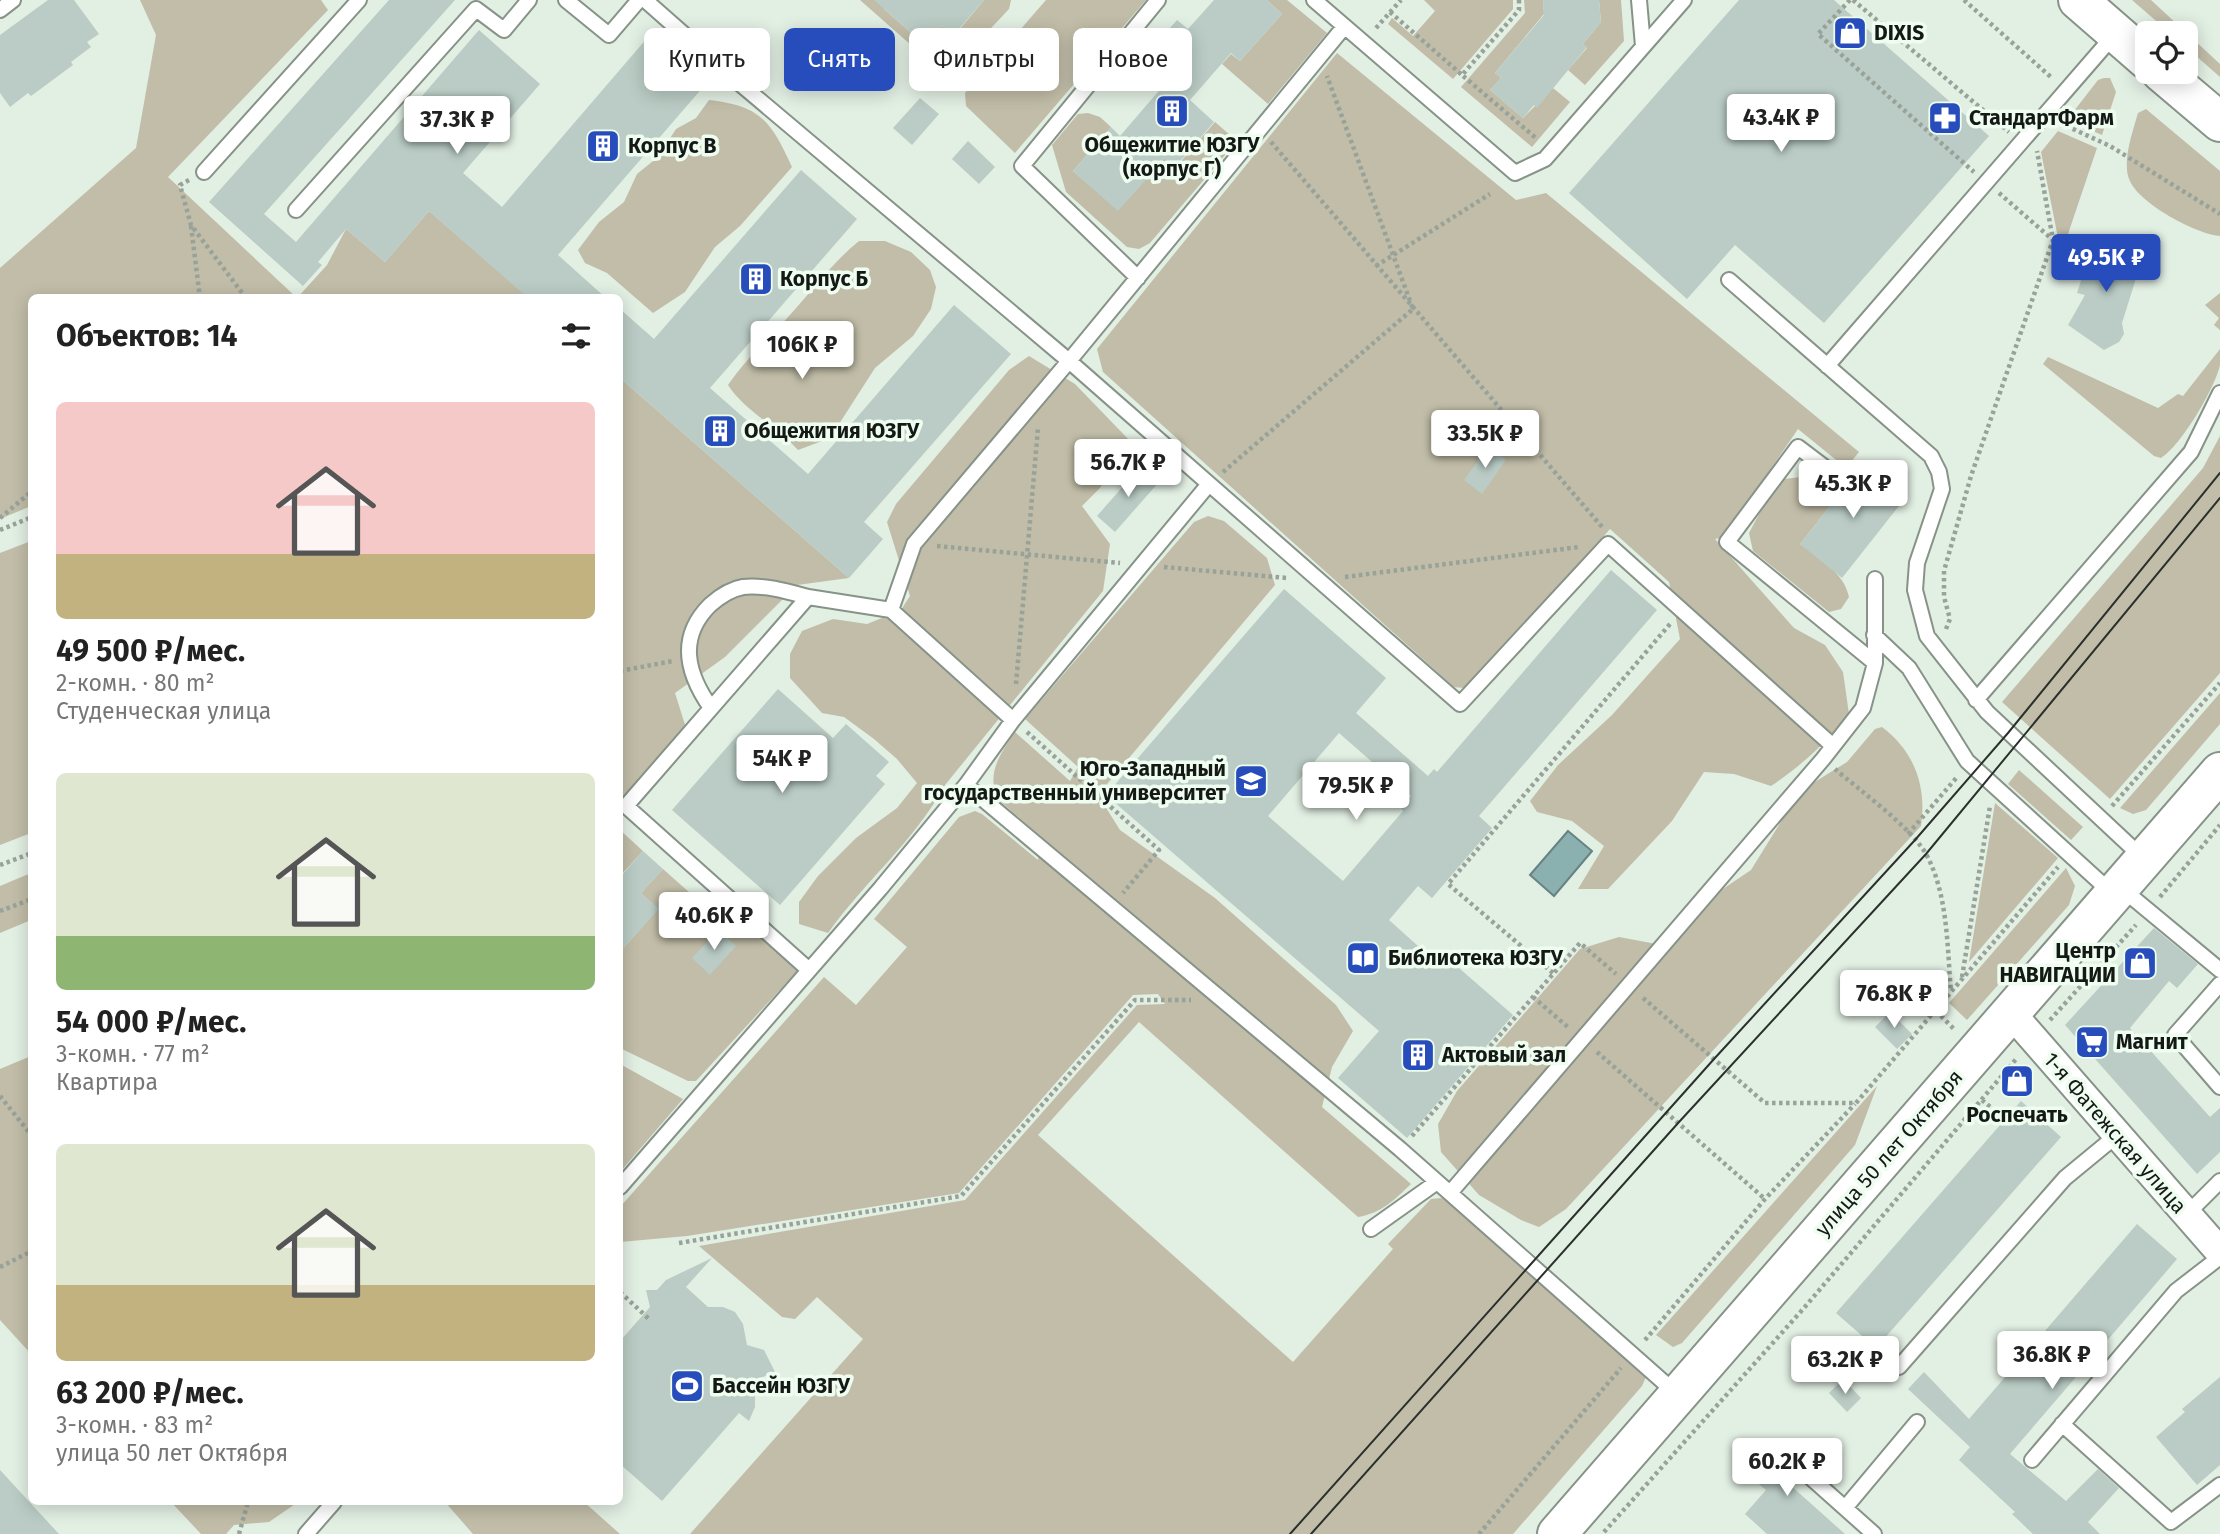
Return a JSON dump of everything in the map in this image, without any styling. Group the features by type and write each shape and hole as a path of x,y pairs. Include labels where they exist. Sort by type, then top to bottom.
{"main road":[{"path":"2078,0 2135,50"},
{"path":"2175,84 2220,122"},
{"name":"улица 50 лет Октября","path":"1559,1533 1678,1395 2022,1026 2128,898 2144,859 2220,772"}],"street":[{"name":"1-я Фатежская улица","path":"2022,1026 2220,1254"}],"lane":[{"path":"0,10 13,0"},
{"path":"204,172 359,0"},
{"path":"296,210 476,9 504,30 528,0"},
{"path":"566,0 609,34 639,0"},
{"path":"645,0 738,82 1069,361 1460,704 1608,544 1833,746"},
{"path":"1138,278 1021,166 1158,0"},
{"path":"1314,0 1515,173 1545,159 1684,0"},
{"path":"1639,0 1643,46"},
{"path":"891,610 914,544 1069,361 1344,27"},
{"path":"1828,366 2115,33"},
{"path":"1729,280 1931,456 1939,472 1942,489 1917,563 1915,590 1927,636 1976,700 2144,859"},
{"path":"1976,700 2183,462 2220,393"},
{"path":"1831,472 1798,447 1727,542 1875,663"},
{"path":"623,1184 966,785 1013,720 1209,484"},
{"path":"1450,1193 1863,708 1875,663 1875,579"},
{"path":"711,708 696,687 688,658 688,638 704,611 719,596 741,587 775,587 808,597 891,610 1013,720"},
{"path":"808,597 626,806 809,970"},
{"path":"1874,635 1909,668 1967,761 2128,898 2220,970"},
{"path":"966,785 1401,1149 1678,1395"},
{"path":"2220,984 2175,1035 2220,1087"},
{"path":"1899,1367 2064,1178 2116,1136"},
{"path":"2187,1214 2220,1181"},
{"path":"1371,1229 1437,1182"},
{"path":"2032,1460 2176,1291 2220,1254"},
{"path":"1845,1508 1917,1422"},
{"path":"2062,1424 2171,1522 2220,1485"},
{"path":"1809,1476 1874,1534"},
{"path":"306,1534 331,1505"}],"path":[{"path":"1401,0 1390,12 1545,145"},
{"path":"1462,75 1519,10 1519,0"},
{"path":"1850,0 1818,34 2053,240"},
{"path":"1964,0 2057,83 2060,123"},
{"path":"1209,484 1413,309 1320,56"},
{"path":"1936,651 1950,619 1944,597 1944,571 1971,476 2053,240 2036,147"},
{"path":"200,294 191,225 180,185 204,172"},
{"path":"1376,266 1490,194"},
{"path":"191,225 243,294"},
{"path":"0,518 28,494"},
{"path":"0,530 28,519"},
{"path":"914,544 1317,581 1608,544"},
{"path":"1553,973 1448,884 1672,620"},
{"path":"623,670 688,658"},
{"path":"1962,978 1992,797 1997,789"},
{"path":"1602,1534 1804,1308 1982,1100 2022,1026 2128,898 2220,825"},
{"path":"0,865 28,854"},
{"path":"0,911 28,900"},
{"path":"1401,1149 1580,943 1765,1103 1856,1103"},
{"path":"1533,996 1765,1199"},
{"path":"679,1243 961,1196 1135,1000 1222,1000"},
{"path":"1479,1534 1765,1199 1856,1103 1936,1011"},
{"path":"0,1096 28,1131"},
{"path":"1982,1100 2002,1117"},
{"path":"0,1267 28,1253"},
{"path":"623,1295 649,1319"},
{"path":"239,1534 247,1505"}],"shaded area":[{"path":"140,0 321,0 328,10 168,177 293,294 28,294 28,507 0,519 0,268 136,148 156,35"},
{"path":"860,0 891,0 884,9 909,31 909,43 895,28"},
{"path":"984,0 1011,0 1009,9 991,28 961,28"},
{"path":"1046,0 1146,0 1122,28 1073,28 1073,85 1015,153 966,106 965,93 1059,91 1059,28 1022,28"},
{"path":"1267,0 1287,0 1327,33 1268,104 1222,64 1231,54 1240,61 1282,14"},
{"path":"1424,0 1513,0 1513,9 1453,79 1388,24 1392,18 1413,36 1435,11"},
{"path":"1524,0 1543,0 1544,14 1495,73 1501,78 1490,90 1523,118 1553,88 1570,102 1532,147 1461,87 1525,13"},
{"path":"1599,0 1621,0 1624,41 1585,85 1568,70 1587,48 1583,44 1601,22"},
{"path":"2132,0 2151,0 2174,21 2156,21"},
{"path":"2198,44 2220,64 2220,77 2198,58"},
{"path":"1337,53 1516,200 1546,193 1859,452 1846,468 1798,429 1724,537 1715,539 1794,628 1825,645 1843,672 1849,714 1813,753 1771,786 1734,774 1704,772 1672,821 1608,889 1578,889 1604,846 1572,821 1537,812 1530,801 1558,765 1612,715 1680,639 1669,582 1610,529 1476,679 1464,688 1454,687 1103,372 1097,349"},
{"path":"2110,78 2116,92 2102,135 2067,120 2098,80"},
{"path":"709,100 741,107 762,118 777,138 792,167 740,226 715,247 685,292 653,313 607,273 585,263 578,250 599,222 624,202 637,174 658,157 676,129 696,118"},
{"path":"2146,109 2220,171 2220,236 2197,230 2170,216 2145,199 2130,181 2127,165 2129,147 2138,113"},
{"path":"1088,113 1100,117 1111,127 1073,171 1118,210 1165,158 1176,167 1215,122 1237,141 1150,243 1139,249 1127,247 1066,192 1052,145 1078,114"},
{"path":"2058,131 2097,148 2066,240 2058,238 2041,152"},
{"path":"429,211 525,294 301,294 327,265 346,229 385,262"},
{"path":"859,241 885,241 911,252 930,270 936,287 931,309 913,336 875,368 830,438 798,450 742,402 728,385 750,357"},
{"path":"2220,293 2220,330 2214,325 2219,318 2205,305"},
{"path":"2220,349 2217,375 2204,401 2178,442 2161,458 2154,456 2043,364 2048,357 2158,408 2178,394 2183,396"},
{"path":"1029,356 1075,384 1132,443 1099,489 1082,506 1110,544 1103,591 945,785 919,825 828,933 799,924 799,902 818,876 856,838 897,808 917,783 897,759 874,739 844,717 822,713 790,678 790,654 802,631 833,619 867,624 882,618 895,619 910,596 887,522 896,504 1009,370"},
{"path":"623,381 849,578 797,585 725,657 675,693 686,728 623,802"},
{"path":"2220,436 2220,673 2110,799 2002,702 2203,468"},
{"path":"1810,476 1838,496 1800,544 1830,567 1846,588 1849,597 1841,609 1829,612 1753,551 1749,533 1765,503 1784,479"},
{"path":"1208,516 1224,521 1267,558 1275,585 1102,790 1103,803 1120,830 1215,898 1336,1005 1353,1031 1332,1067 1322,1107 1411,1184 1381,1209 1358,1217 1139,1022 1038,1135 1293,1362 1393,1249 1388,1244 1431,1199 1441,1198 1455,1203 1644,1368 1646,1377 1642,1386 1513,1534 690,1534 863,1339 817,1297 795,1319 782,1317 699,1246 965,1200 1137,1005 1165,1004 1158,994 1133,995 959,1193 687,1236 623,1242 623,1204 824,977 856,1005 907,947 874,919 959,817 975,811 982,814 1038,860 1042,838 999,800 993,782 996,765 1015,732 1070,781 1078,767 1025,719 1194,522"},
{"path":"28,542 28,834 0,845 0,553"},
{"path":"2220,693 2220,724 2146,810 2133,814 2120,808"},
{"path":"1882,727 1902,747 1916,771 1922,797 1921,826 1566,1209 1539,1227 1521,1220 1479,1195 1441,1152 1438,1124 1457,1091 1580,949 1619,937 1667,946 1714,895 1751,870 1800,791 1847,762 1875,729"},
{"path":"2019,770 2083,827 2071,840 2008,784"},
{"path":"1995,803 2058,858 1969,962"},
{"path":"623,833 643,851 623,873"},
{"path":"2066,868 2075,886 2069,905 1967,1020 1949,1003"},
{"path":"663,869 726,925 738,916 799,969 696,1081 688,1081 623,1049 623,949 658,909 641,893"},
{"path":"28,874 28,921 0,933 0,886"},
{"path":"28,1057 28,1351 0,1320 0,1069"},
{"path":"623,1066 683,1099 623,1169"},
{"path":"1877,1086 1855,1145 1682,1343 1673,1347 1656,1335"},
{"path":"174,1505 294,1505 269,1522 234,1525 226,1534 201,1534"},
{"path":"448,1505 587,1505 620,1534 473,1534"}],"water":[{"path":"1568,831 1592,851 1554,896 1530,875"}],"building":[{"path":"48,0 74,0 99,34 87,42 91,47 71,62 73,65 31,96 28,93 10,107 0,93 0,35"},
{"path":"389,0 455,0 264,214 296,242 479,30 540,84 463,173 502,207 644,42 644,91 700,91 558,255 602,294 523,294 429,211 385,262 346,229 318,262 322,265 303,286 209,202"},
{"path":"874,0 984,0 960,28 942,26 909,28 909,31"},
{"name":"Общежитие ЮЗГУ (корпус Г)","path":"1214,0 1267,0 1282,14 1240,61 1231,53 1190,100 1214,122 1175,167 1165,158 1118,211 1073,171 1111,127 1120,136 1159,91 1192,91 1192,28 1189,28"},
{"path":"1543,0 1599,0 1601,22 1583,44 1587,47 1537,108 1534,105 1523,118 1490,90 1501,78 1495,73 1544,15"},
{"path":"1739,0 1834,0 1989,136 1824,323 1735,245 1687,299 1569,193"},
{"name":"Общежитие ЮЗГУ (корпус Г)","path":"1177,20 1187,28 1170,28"},
{"path":"920,98 939,114 912,145 893,128"},
{"path":"968,141 995,167 979,184 952,159"},
{"path":"801,170 857,219 710,388 808,474 954,305 1011,354 864,522 883,539 849,578 623,381 623,312 654,339"},
{"path":"2094,240 2143,256 2122,323 2124,334 2119,342 2104,350 2068,325 2085,295 2077,293"},
{"path":"1488,447 1506,460 1482,494 1464,480"},
{"path":"1864,463 1906,497 1842,578 1800,544"},
{"path":"1140,467 1159,482 1115,532 1097,516"},
{"path":"1611,570 1657,610 1479,816 1492,828 1432,898 1418,886 1389,920 1437,963 1444,955 1513,1015 1407,1138 1338,1078 1379,1031 1106,795 1284,589 1386,678 1356,713 1428,776 1434,769 1437,772","holes":["1339,733 1411,796 1401,808 1403,811 1343,881 1268,816"]},
{"path":"778,689 833,738 846,724 889,762 876,776 885,784 780,905 672,810"},
{"path":"643,851 663,869 641,893 659,909 623,949 623,874"},
{"path":"2154,928 2198,964 2177,988 2169,981 2130,1028 2210,1117 2220,1108 2220,1152 2197,1174 2065,1025"},
{"path":"718,930 736,946 710,975 692,958"},
{"path":"1890,1012 1912,1034 1897,1049 1875,1027"},
{"path":"2021,1101 2061,1137 1876,1348 1836,1313"},
{"path":"2137,1224 2177,1259 2010,1454 2066,1501 2098,1469 2119,1488 2088,1522 2100,1534 2033,1534 2012,1514 2015,1512 1959,1460 1970,1447 1908,1389 1924,1372 1969,1419"},
{"name":"Бассейн ЮЗГУ","path":"712,1258 686,1287 708,1307 723,1307 735,1312 743,1324 747,1345 764,1350 775,1372 755,1380 755,1407 749,1421 739,1413 662,1501 623,1467 623,1338 650,1307 646,1290 657,1290 666,1280"},
{"path":"2220,1377 2220,1465 2197,1485 2156,1437 2185,1412 2182,1409"},
{"path":"1843,1379 1861,1398 1847,1412 1829,1393"},
{"path":"1791,1438 1813,1457 1789,1484 1845,1534 1767,1534 1745,1514 1766,1490 1754,1480"},
{"path":"0,1470 28,1500 28,1505 32,1505 59,1534 0,1534"}],"tram line":[{"path":"1290,1534 1714,1059 1915,840 2008,733 2220,473"},
{"path":"1311,1534 1679,1122 1926,854 2220,498"}],"place":[{"name":"DIXIS","path":"1850,33"},
{"name":"Общежитие ЮЗГУ (корпус Г)","path":"1172,111"},
{"name":"СтандартФарм","path":"1945,118"},
{"name":"Корпус В","path":"603,146"},
{"name":"Корпус Б","path":"756,279"},
{"name":"Общежития ЮЗГУ","path":"720,431"},
{"name":"Юго-Западный государственный университет","path":"1251,781"},
{"name":"Библиотека ЮЗГУ","path":"1363,958"},
{"name":"Центр НАВИГАЦИИ","path":"2140,963"},
{"name":"Магнит","path":"2092,1042"},
{"name":"Актовый зал","path":"1418,1055"},
{"name":"Роспечать","path":"2017,1081"},
{"name":"Бассейн ЮЗГУ","path":"687,1386"}]}
